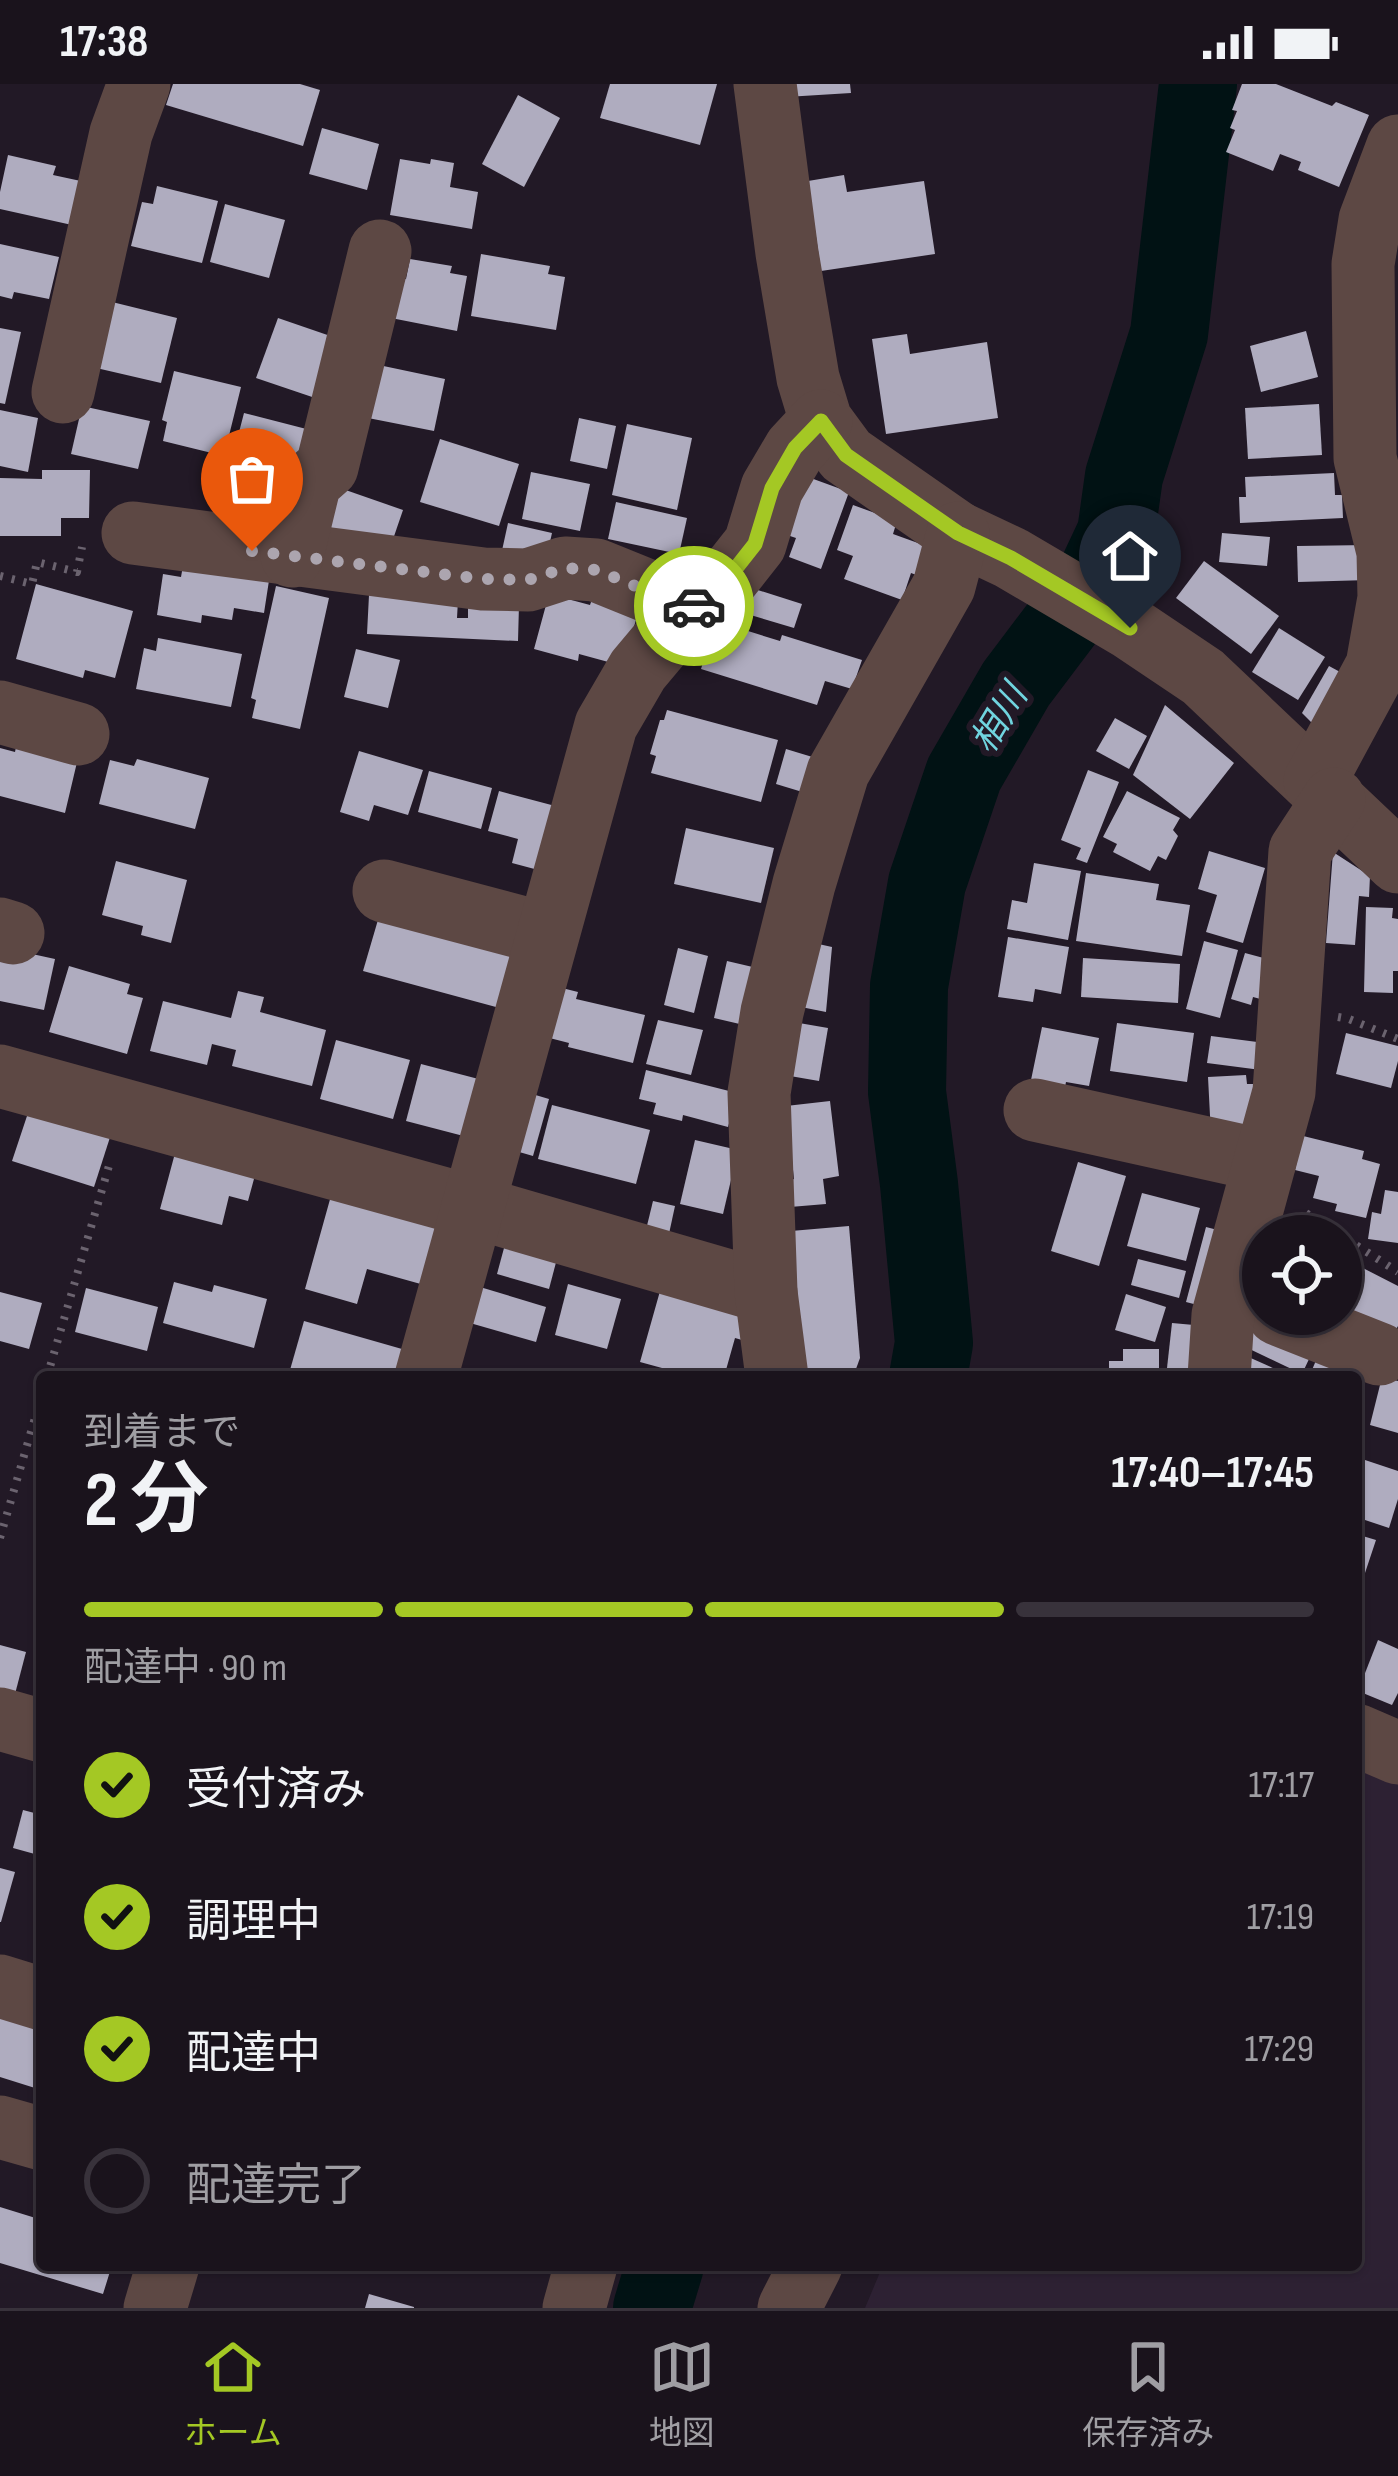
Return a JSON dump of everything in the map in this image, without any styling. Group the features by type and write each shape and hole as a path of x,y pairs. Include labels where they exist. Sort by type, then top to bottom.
{"street":[{"path":"63,392 121,133 139,84"},
{"path":"764,84 808,378 821,421 846,455 985,546 1130,628 1203,677 1398,862"},
{"path":"1260,1215 1262,1172 1284,1092 1300,851 1377,666 1389,598 1388,552 1365,458 1380,269 1370,220 1398,146"},
{"path":"292,556 310,482 327,466 380,251"},
{"path":"428,1371 606,725 638,670 690,608 714,596 755,544 772,488 795,448 821,421"},
{"path":"133,533 483,579 528,580 565,568 596,570 690,608"},
{"path":"776,1371 766,1292 760,1093 772,1012 804,884 838,772 944,586 985,546"},
{"path":"0,712 78,734"},
{"path":"384,891 546,934"},
{"path":"0,1076 766,1292"},
{"path":"1035,1110 1262,1172"},
{"path":"1219,1371 1222,1315 1242,1310"},
{"path":"1330,1335 1379,1354"},
{"path":"0,1719 36,1729"},
{"path":"1362,1738 1398,1753"},
{"path":"0,1986 36,1997"},
{"path":"0,2127 36,2137"},
{"path":"155,2308 166,2271"},
{"path":"574,2308 584,2271"},
{"path":"789,2308 808,2271"}],"path":[{"path":"0,576 32,584 37,562 77,572 86,533 133,533"},
{"path":"49,1371 124,1112"},
{"path":"1262,1172 1398,1272"},
{"path":"0,1538 36,1415"}],"shaded area":[{"path":"1362,1738 1398,1753 1398,2308 865,2308 880,2271 1362,2271"}],"building":[{"path":"173,84 300,84 320,90 303,146 166,105"},
{"path":"610,84 717,84 700,145 600,118"},
{"path":"785,84 850,84 851,93 786,97"},
{"path":"1242,84 1276,84 1369,115 1339,187 1298,170 1301,162 1280,154 1273,171 1226,152 1235,130 1230,128 1237,111 1232,110"},
{"path":"518,95 560,118 524,187 482,164"},
{"path":"322,128 379,144 367,190 309,174"},
{"path":"8,155 56,166 53,175 90,183 81,227 0,209"},
{"path":"400,159 454,163 450,187 478,192 472,229 390,215"},
{"path":"844,175 847,192 924,181 935,254 821,271 808,181"},
{"path":"157,186 218,201 202,263 131,246 142,202 153,204"},
{"path":"225,204 285,220 269,278 210,262"},
{"path":"0,244 59,257 49,299 14,292 12,299 0,296"},
{"path":"481,254 550,266 548,274 565,277 556,330 471,316"},
{"path":"410,259 452,266 450,273 467,276 457,331 391,318 398,278 406,279"},
{"path":"108,301 177,318 161,383 92,367"},
{"path":"278,318 342,340 321,400 256,378"},
{"path":"0,328 21,332 5,404 0,403"},
{"path":"1306,331 1318,377 1261,392 1250,346"},
{"path":"907,334 910,354 987,342 998,418 886,434 872,339"},
{"path":"374,364 445,379 434,431 363,417"},
{"path":"174,371 241,387 224,456 163,441 167,422 162,420"},
{"path":"1319,404 1322,455 1248,459 1245,408"},
{"path":"82,406 150,421 138,469 71,454"},
{"path":"0,410 38,418 28,472 0,466"},
{"path":"244,413 318,432 292,469 254,459 257,446 237,440"},
{"path":"579,418 616,426 607,469 570,461"},
{"path":"627,424 692,438 677,510 612,495"},
{"path":"440,439 519,464 499,526 420,502"},
{"path":"42,470 90,470 89,518 61,518 61,536 0,536 0,478 42,479"},
{"path":"531,472 590,484 580,531 522,519"},
{"path":"797,473 849,492 821,569 789,557 796,538 775,531"},
{"path":"1334,473 1343,518 1240,523 1239,497 1246,497 1245,477"},
{"path":"337,487 403,510 390,548 323,525"},
{"path":"616,502 687,518 679,554 608,539"},
{"path":"853,505 897,521 893,534 929,547 919,576 911,573 902,600 844,579 853,556 837,550"},
{"path":"508,523 552,533 545,564 501,555"},
{"path":"1222,533 1270,537 1267,566 1219,562"},
{"path":"1369,545 1369,580 1298,582 1297,546"},
{"path":"184,560 270,574 264,613 234,608 232,620 202,615 201,623 157,615 163,574 181,577"},
{"path":"1204,561 1279,616 1251,654 1176,598"},
{"path":"36,584 133,611 115,678 85,670 83,678 16,659"},
{"path":"276,586 329,598 300,729 252,718 256,700 251,698"},
{"path":"745,586 802,604 794,628 737,611"},
{"path":"549,594 590,605 593,596 639,609 623,666 534,649"},
{"path":"369,595 458,600 457,618 468,618 468,602 519,605 518,641 367,634"},
{"path":"716,621 862,660 852,689 825,681 817,705 701,669"},
{"path":"1279,628 1325,657 1298,700 1252,672"},
{"path":"158,638 242,654 231,707 136,689 144,648 156,651"},
{"path":"356,649 400,660 388,708 344,697"},
{"path":"1329,666 1353,679 1322,733 1302,713"},
{"path":"1165,705 1234,763 1190,819 1133,775"},
{"path":"667,710 778,740 761,802 651,773 656,756 650,754"},
{"path":"1115,718 1147,736 1129,769 1096,751"},
{"path":"17,742 78,758 65,813 0,796 0,748 15,752"},
{"path":"786,749 819,759 809,794 776,784"},
{"path":"359,751 423,770 408,815 374,805 369,821 340,812"},
{"path":"137,759 209,778 195,829 99,804 110,760 134,766"},
{"path":"1088,770 1119,782 1087,863 1076,859 1081,848 1061,840"},
{"path":"429,771 492,788 481,829 418,812"},
{"path":"499,791 559,807 542,871 512,863 518,839 488,831"},
{"path":"1127,791 1180,818 1173,830 1178,836 1166,860 1158,856 1150,871 1113,852 1117,844 1103,837"},
{"path":"686,828 774,848 761,903 674,884"},
{"path":"1209,851 1265,868 1243,943 1206,932 1217,895 1198,889"},
{"path":"1333,852 1370,876 1369,897 1359,896 1355,945 1326,943"},
{"path":"116,861 187,880 171,943 141,935 143,926 102,915"},
{"path":"1034,863 1081,871 1068,940 1007,929 1012,900 1027,903"},
{"path":"1086,873 1159,884 1156,900 1190,905 1182,956 1076,941"},
{"path":"1366,907 1393,908 1392,918 1398,919 1393,993 1364,992"},
{"path":"380,913 523,953 507,1010 363,971"},
{"path":"1008,937 1069,947 1061,994 1035,989 1033,1002 998,997"},
{"path":"1204,941 1238,950 1220,1018 1186,1009"},
{"path":"814,943 832,947 826,1012 801,1007"},
{"path":"0,947 55,959 44,1010 0,1001"},
{"path":"678,948 708,956 694,1013 664,1005"},
{"path":"1245,953 1275,961 1264,1000 1253,997 1251,1005 1231,999"},
{"path":"1083,958 1180,964 1178,1003 1081,997"},
{"path":"727,961 757,968 744,1025 714,1018"},
{"path":"69,966 130,984 127,994 143,998 127,1054 49,1032"},
{"path":"550,985 578,992 576,999 645,1015 633,1063 538,1035"},
{"path":"238,991 264,997 260,1012 326,1030 312,1086 232,1066 236,1050 212,1044 207,1065 150,1051 163,1001 231,1018"},
{"path":"658,1020 703,1030 691,1075 646,1064"},
{"path":"799,1023 828,1028 819,1081 790,1076"},
{"path":"1117,1023 1194,1033 1187,1082 1110,1071"},
{"path":"1042,1027 1099,1038 1089,1086 1031,1080"},
{"path":"1346,1033 1398,1046 1391,1088 1336,1074"},
{"path":"1211,1036 1265,1043 1261,1070 1207,1063"},
{"path":"336,1040 410,1060 393,1119 320,1099"},
{"path":"421,1064 490,1082 475,1139 406,1121"},
{"path":"646,1070 737,1093 728,1127 683,1115 682,1121 653,1114 656,1103 639,1099"},
{"path":"1246,1075 1247,1084 1261,1084 1263,1133 1211,1135 1208,1077"},
{"path":"522,1091 549,1099 533,1156 505,1148"},
{"path":"830,1101 839,1176 823,1179 826,1204 790,1207 787,1181 794,1179 786,1106"},
{"path":"552,1105 650,1130 636,1184 538,1159"},
{"path":"30,1107 113,1128 94,1187 12,1161"},
{"path":"1287,1132 1364,1151 1362,1159 1380,1164 1366,1218 1335,1211 1337,1204 1313,1198 1319,1176 1291,1169"},
{"path":"695,1140 738,1150 723,1214 680,1204"},
{"path":"178,1142 258,1164 248,1201 229,1196 222,1225 160,1209"},
{"path":"1078,1162 1126,1176 1099,1266 1051,1251"},
{"path":"334,1185 441,1214 435,1288 367,1269 357,1304 305,1289"},
{"path":"1385,1190 1398,1192 1398,1243 1368,1239 1372,1212 1381,1214"},
{"path":"1142,1193 1200,1208 1186,1261 1127,1246"},
{"path":"653,1201 675,1206 667,1243 644,1238"},
{"path":"849,1226 860,1358 855,1371 803,1371 791,1231"},
{"path":"1206,1227 1237,1235 1217,1310 1186,1302"},
{"path":"507,1237 559,1251 549,1289 497,1274"},
{"path":"1138,1259 1186,1271 1179,1298 1131,1285"},
{"path":"1362,1268 1398,1286 1398,1326 1389,1342 1362,1327"},
{"path":"174,1282 212,1292 214,1285 267,1299 254,1348 163,1323"},
{"path":"568,1284 621,1299 607,1349 555,1335"},
{"path":"662,1284 744,1306 749,1342 735,1338 726,1371 673,1371 640,1362"},
{"path":"480,1287 546,1307 536,1342 470,1323"},
{"path":"86,1288 158,1307 147,1351 75,1332"},
{"path":"0,1292 42,1303 29,1349 0,1341"},
{"path":"1126,1294 1166,1307 1155,1342 1115,1330"},
{"path":"304,1321 416,1353 410,1371 290,1371"},
{"path":"1172,1323 1205,1326 1201,1371 1167,1371"},
{"path":"1242,1332 1297,1335 1316,1344 1303,1371 1237,1343"},
{"path":"1123,1349 1159,1349 1159,1371 1109,1371 1109,1361 1123,1361"},
{"path":"1320,1351 1368,1371 1362,1385 1362,1371 1312,1371"},
{"path":"1244,1355 1280,1371 1237,1371"},
{"path":"1382,1377 1398,1381 1398,1433 1370,1425"},
{"path":"1362,1459 1398,1471 1398,1499 1389,1528 1362,1519"},
{"path":"1362,1536 1376,1540 1362,1582"},
{"path":"1378,1640 1398,1649 1398,1693 1392,1705 1362,1693"},
{"path":"0,1645 26,1652 15,1694 0,1690"},
{"path":"23,1810 36,1813 36,1854 13,1848"},
{"path":"0,1868 15,1872 1,1922 0,1922"},
{"path":"0,2009 36,2020 36,2085 0,2077"},
{"path":"0,2207 36,2218 36,2271 110,2271 103,2294 0,2263"},
{"path":"369,2294 414,2307 414,2308 365,2308"}],"waterway":[{"name":"相川","path":"929,1371 934,1343 907,1092 909,986 927,883 964,774 1016,684 1093,582 1116,533 1124,476 1169,334 1198,84"},
{"name":"相川","path":"652,2308 663,2271"}],"way so far":[{"path":"252,551 483,579 528,580 565,568 596,570 694,606"}],"route":[{"path":"694,606 714,596 755,544 772,488 795,448 821,421 846,455 958,533 1011,558 1130,628"}]}
